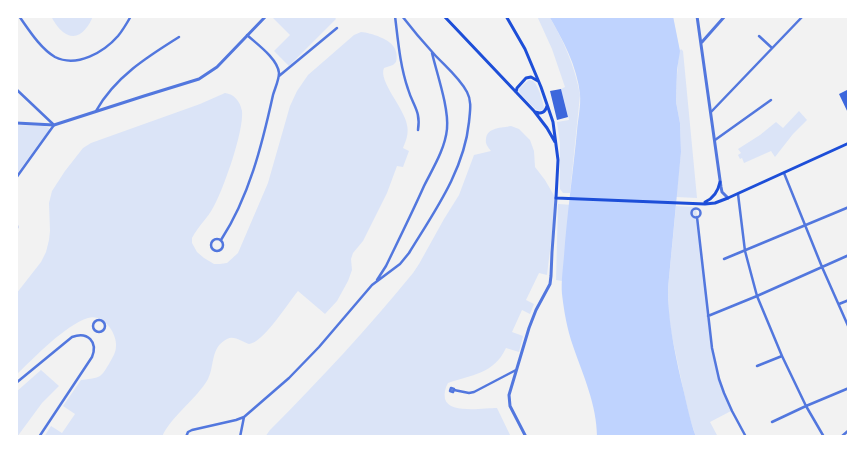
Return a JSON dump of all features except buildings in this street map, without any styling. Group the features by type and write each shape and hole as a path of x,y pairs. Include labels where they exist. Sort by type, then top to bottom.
{"main road":[{"path":"444,16 534,111 556,144"},
{"path":"506,16 525,49 553,122 558,160 556,198 711,203 738,194 849,143"},
{"path":"517,93 517,88 526,78 532,77 539,82"},
{"path":"534,111 543,113 547,104"},
{"path":"700,203 706,202 714,196 720,182"}],"street":[{"path":"19,16 45,49 60,59 73,61 88,57 105,47 119,35 131,16"},
{"path":"16,123 54,125 194,81 218,67 266,16"},
{"path":"395,16 402,64 408,89 419,115 418,130"},
{"path":"372,285 400,264 409,253 457,169 469,127 471,109 469,97 463,87 402,16"},
{"path":"697,16 720,182 722,192 728,198"},
{"path":"701,42 725,16"},
{"path":"711,112 803,16"},
{"path":"279,76 336,28"},
{"path":"221,240 216,239 212,241 213,249 221,249 223,244 221,240 248,186 264,137 279,76 278,70 269,55 247,35"},
{"path":"759,36 772,48"},
{"path":"96,112 109,92 138,63 179,37"},
{"path":"186,437 188,432 192,430 244,418 289,378 307,359 341,322 386,266 438,159 446,134 446,111 432,52"},
{"path":"16,89 54,125"},
{"path":"715,140 772,100"},
{"path":"16,178 54,125"},
{"path":"784,173 849,328"},
{"path":"738,194 745,251 757,296 782,356 806,406 824,437"},
{"path":"526,437 510,406 509,392 529,328 552,276 556,198"},
{"path":"724,259 849,207"},
{"path":"16,217 16,234"},
{"path":"696,217 712,348 719,379 732,411 746,437"},
{"path":"708,316 849,255"},
{"path":"838,304 849,300"},
{"path":"96,320 101,320 105,328 103,332 98,333 94,330 93,325 96,320"},
{"path":"16,383 70,338 78,335 85,336 94,345 94,354 39,437"},
{"path":"756,366 782,356"},
{"path":"454,390 466,393 474,392 516,370"},
{"path":"772,422 849,388"},
{"path":"240,437 244,418"},
{"path":"841,437 849,430"}],"shaded area":[{"path":"51,16 93,16 85,30 73,36 61,30"},
{"path":"274,16 334,16 336,19 289,66 274,51 290,35 273,18"},
{"path":"537,16 549,16 554,25 572,64 580,95 570,193 563,193 560,189 560,143 557,122 569,120 561,89 565,87 552,49"},
{"path":"361,32 385,39 393,45 396,51 396,62 384,68 383,74 388,88 405,118 408,131 403,148 409,151 403,167 397,166 387,193 363,241 353,253 351,259 352,270 337,301 325,314 298,291 275,322 255,342 249,344 238,339 227,339 215,352 210,374 203,387 171,422 162,437 44,437 51,426 62,433 75,414 63,406 81,380 96,378 103,373 113,358 116,349 114,335 108,325 99,318 88,318 70,327 16,375 16,294 41,262 46,252 50,231 49,203 52,191 83,148 91,143 200,104 225,93 234,96 240,104 242,111 237,145 214,206 192,238 192,243 197,252 204,258 214,264 227,263 238,253 268,183 290,106 297,91 308,75 354,35"},
{"path":"681,49 683,51 697,198 676,197 681,152 680,123 676,102 679,52"},
{"path":"529,80 535,83 540,94 544,109 540,111 535,109 518,90"},
{"path":"799,111 807,120 775,157 771,151 744,163 742,158 740,159 738,155 741,153 738,149 776,122 783,128"},
{"path":"16,125 44,126 49,128 49,130 16,175"},
{"path":"511,126 519,129 530,140 534,151 535,167 556,199 547,275 539,273 526,300 534,304 530,314 522,310 512,332 523,336 519,352 506,348 501,357 488,368 448,383 445,389 445,399 453,407 468,409 497,408 511,437 265,437 379,314 413,273 459,195 474,155 491,151 486,142 489,132"},
{"path":"558,204 573,205 569,282 556,280"},
{"path":"676,206 696,207 711,348 718,379 731,411 710,422 718,437 696,437 689,416 671,332 668,288"},
{"path":"41,370 59,386 42,403 16,437 16,392"}],"water":[{"path":"549,16 673,16 680,51 677,70 676,102 680,123 681,152 668,300 676,357 689,416 696,437 597,437 595,413 569,333 562,289 565,240 580,94 573,63"}]}
